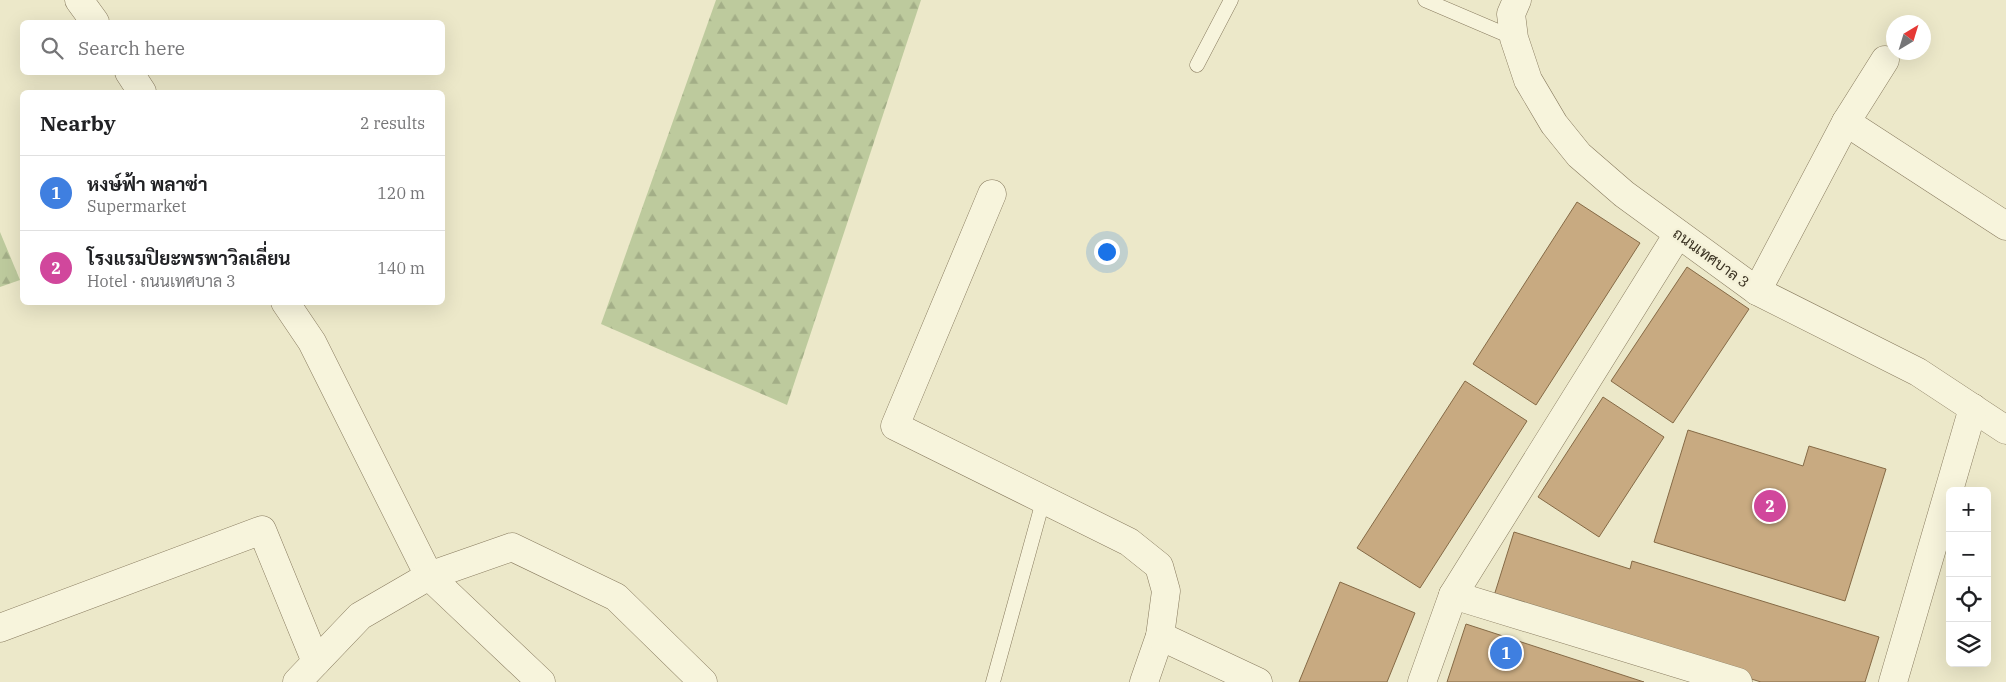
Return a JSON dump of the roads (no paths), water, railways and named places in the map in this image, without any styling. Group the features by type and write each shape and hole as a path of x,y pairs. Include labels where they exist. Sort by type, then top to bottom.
{"street":[{"path":"79,0 94,20"},
{"name":"ถนนเทศบาล 3","path":"1517,0 1511,14 1514,38 1528,80 1554,124 1579,155 1624,194 1757,291 1918,372 2006,430"},
{"path":"1757,291 1846,122 1885,60"},
{"path":"131,75 141,90"},
{"path":"1846,122 2006,226"},
{"path":"992,194 895,426 1129,542 1160,566 1166,591 1160,636 1144,682"},
{"path":"1422,682 1453,595 1678,234"},
{"path":"287,305 312,342 429,576 541,682"},
{"path":"1893,682 1972,408"},
{"path":"0,628 262,530 316,662"},
{"path":"297,682 360,616 429,576 512,547 616,597 703,682"},
{"path":"1453,595 1738,682"},
{"path":"1160,636 1258,682"}],"lane":[{"path":"1197,65 1232,0"},
{"path":"1425,0 1514,38"},
{"path":"993,682 1043,501"}],"place":[{"name":"โรงแรมปิยะพรพาวิลเลี่ยน","path":"1770,506"},
{"name":"หงษ์ฟ้า พลาซ่า","path":"1506,653"}]}
